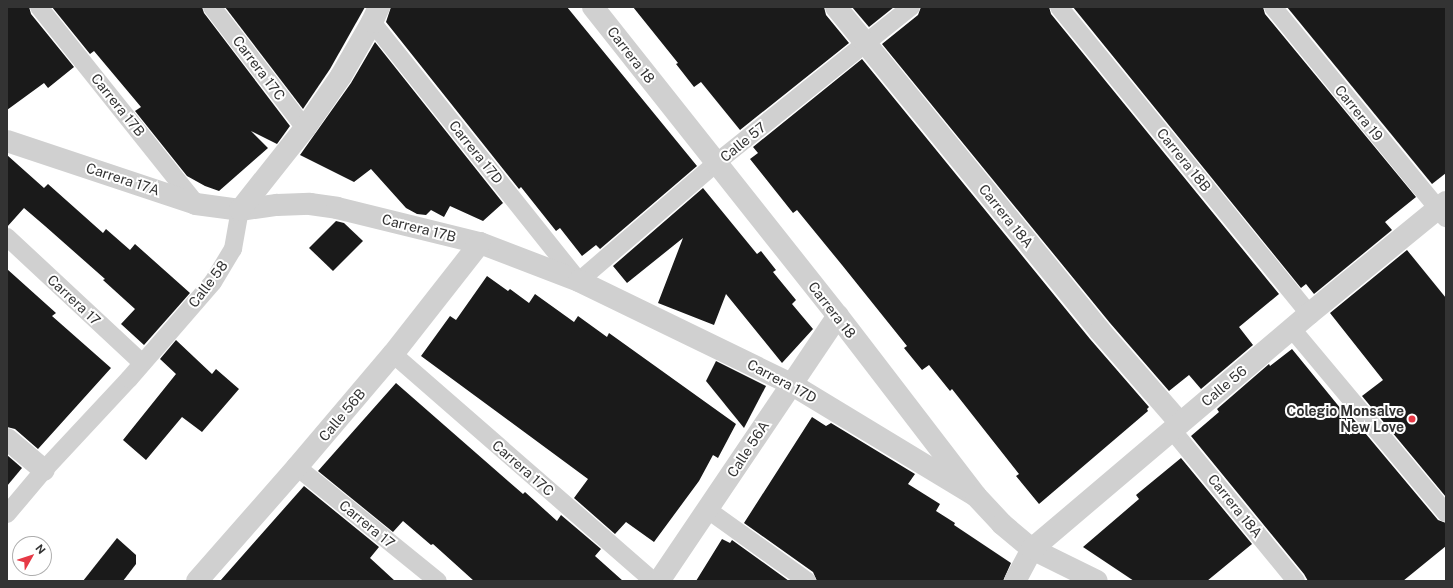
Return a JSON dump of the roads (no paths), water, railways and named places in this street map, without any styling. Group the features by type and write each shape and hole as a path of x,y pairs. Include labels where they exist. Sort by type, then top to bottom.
{"street":[{"name":"Carrera 18","path":"593,7 838,316 976,496 1002,524 1032,550 1097,581"},
{"name":"Carrera 18A","path":"836,7 1100,331 1176,427"},
{"name":"Calle 58","path":"240,210 305,128 341,76 375,14"},
{"name":"Carrera 17A","path":"7,141 196,204 240,210"},
{"name":"Carrera 17B","path":"240,210 277,205 303,204 337,208 480,243"},
{"name":"Calle 56","path":"1015,581 1032,550 1309,314 1443,209"},
{"name":"Carrera 17D","path":"480,243 580,281 791,384 976,496"},
{"name":"Calle 56B","path":"197,581 393,354 480,243"},
{"name":"Calle 56A","path":"659,581 838,316"},
{"path":"7,439 44,470"}],"lane":[{"name":"Carrera 17B","path":"39,7 196,204"},
{"name":"Carrera 17C","path":"212,7 305,128"},
{"name":"Calle 57","path":"580,281 716,163 911,7"},
{"name":"Carrera 18B","path":"1059,7 1309,314"},
{"name":"Carrera 19","path":"1273,7 1443,209"},
{"name":"Carrera 17D","path":"375,14 580,281"},
{"name":"Calle 58","path":"7,514 44,470 142,363 213,282 233,249 240,210"},
{"name":"Carrera 17","path":"7,237 142,363"},
{"path":"1292,329 1446,513"},
{"name":"Carrera 17C","path":"393,354 653,581"},
{"name":"Carrera 18A","path":"1176,427 1296,581"},
{"name":"Carrera 17","path":"297,467 438,581"},
{"path":"708,510 807,581"}],"place":[{"name":"Colegio Monsalve New Love","path":"1412,419"}]}
